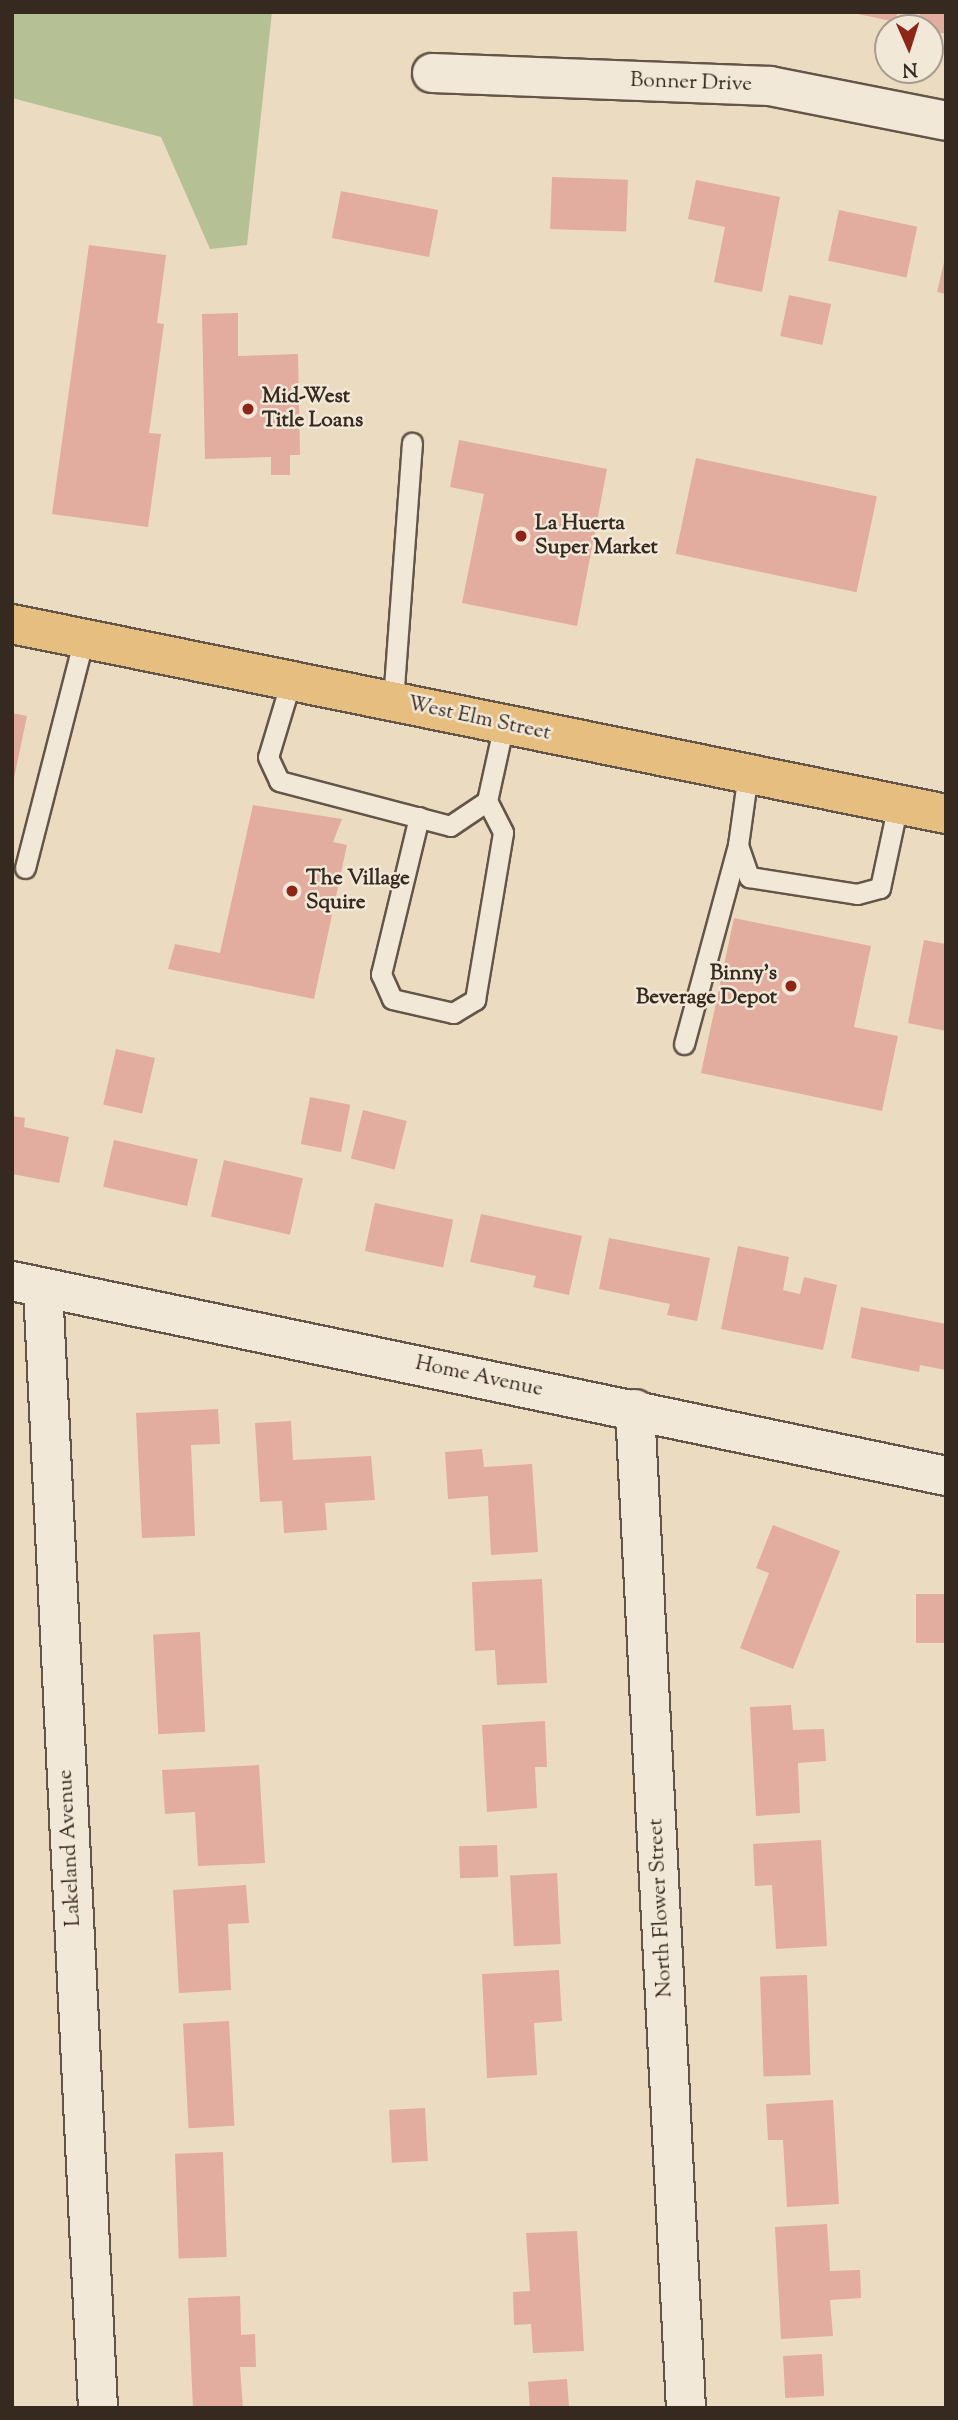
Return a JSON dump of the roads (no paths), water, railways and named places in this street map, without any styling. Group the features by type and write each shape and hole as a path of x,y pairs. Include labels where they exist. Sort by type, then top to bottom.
{"main road":[{"name":"West Elm Street","path":"12,624 946,814"}],"street":[{"name":"Bonner Drive","path":"432,72 770,86 946,121"},
{"name":"Home Avenue","path":"27,1284 946,1476"},
{"name":"Lakeland Avenue","path":"27,1284 98,2408"},
{"name":"North Flower Street","path":"635,1409 687,2408"}],"lane":[{"path":"393,701 412,443"},
{"path":"25,868 84,638"},
{"path":"291,681 268,757 279,781 450,826 487,801"},
{"path":"419,817 381,974 392,999 453,1013 475,1000 503,832 487,801 504,724"},
{"path":"684,1044 738,845 748,774"},
{"path":"738,845 749,877 858,894 880,888 898,804"}],"place":[{"name":"Mid-West Title Loans","path":"248,409"},
{"name":"La Huerta Super Market","path":"521,536"},
{"name":"The Village Squire","path":"292,891"},
{"name":"Binny's Beverage Depot","path":"791,986"}]}
